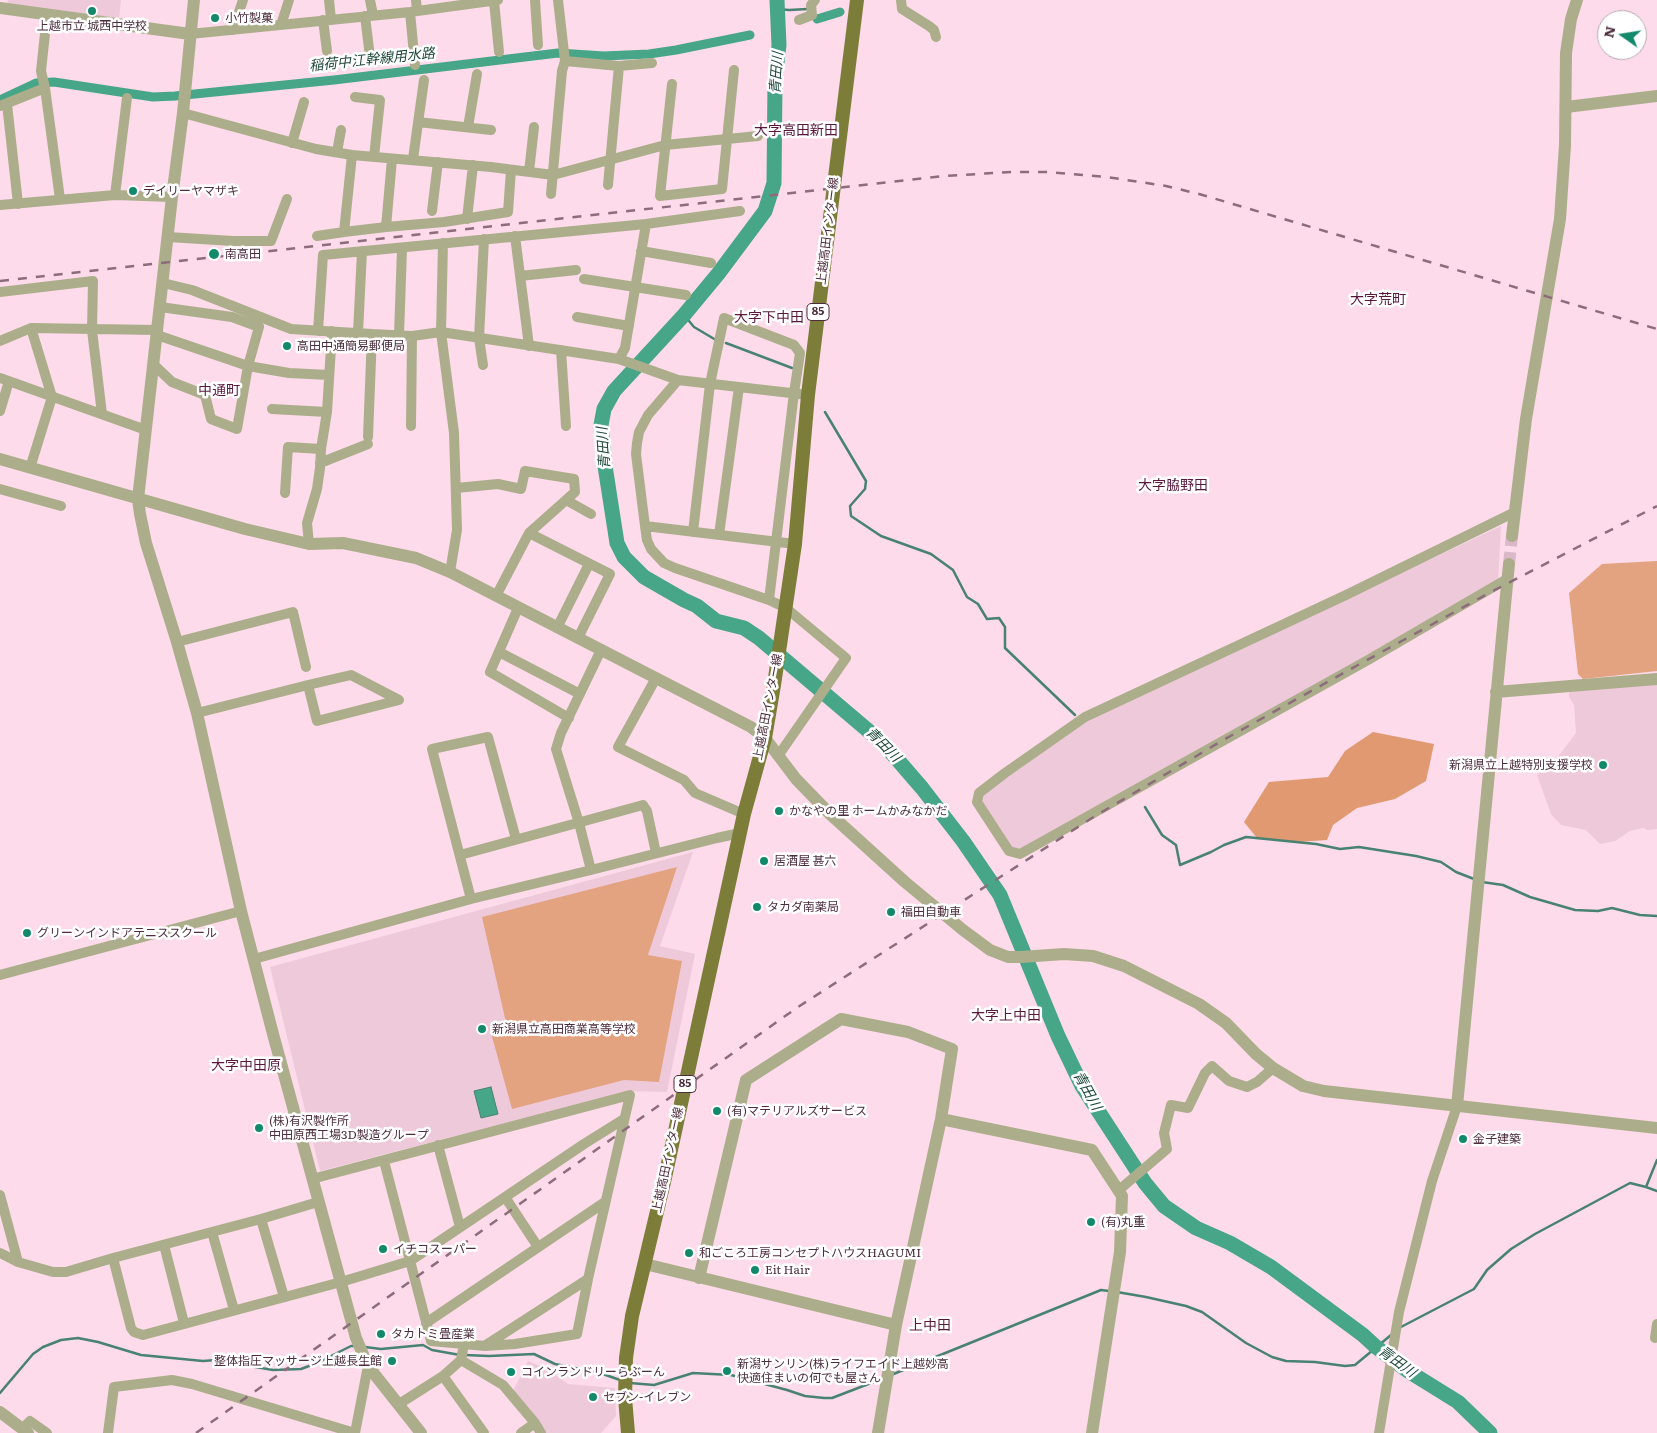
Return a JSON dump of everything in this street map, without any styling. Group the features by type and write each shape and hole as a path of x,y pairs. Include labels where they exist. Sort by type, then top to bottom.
{"main road":[{"name":"上越高田インター線","path":"628,1433 625,1398 626,1358 632,1316 664,1182 744,814 765,738 774,685 795,544 808,395 857,0"}],"street":[{"path":"194,0 183,113 138,499 146,544 197,713 241,911 356,1338 368,1366 420,1433"},
{"path":"233,30 243,0"},
{"path":"281,25 290,0"},
{"path":"327,50 329,0"},
{"path":"370,0 370,57"},
{"path":"0,8 190,34 369,16 414,7 496,0 499,52"},
{"path":"535,0 538,45"},
{"path":"551,194 562,72 565,61 558,0"},
{"path":"901,0 902,9 934,30 936,37"},
{"path":"1512,536 1526,419 1560,219 1565,154 1566,53 1576,0"},
{"path":"799,20 812,15 813,5"},
{"path":"414,7 416,65"},
{"path":"47,15 42,71 60,200"},
{"path":"565,61 619,66 652,64"},
{"path":"608,185 619,66"},
{"path":"672,84 660,196 722,189 734,70"},
{"path":"468,127 477,74"},
{"path":"413,160 424,80"},
{"path":"18,204 4,105 45,88"},
{"path":"1566,107 1657,96"},
{"path":"355,97 380,100 374,157"},
{"path":"115,194 127,98"},
{"path":"292,143 304,102"},
{"path":"183,113 316,150 352,155 474,165 553,175 665,145 758,136"},
{"path":"418,122 491,130"},
{"path":"529,172 534,127"},
{"path":"337,152 340,130"},
{"path":"344,232 352,155"},
{"path":"386,227 392,158"},
{"path":"432,211 438,162"},
{"path":"467,218 474,165"},
{"path":"317,236 444,222 508,212 511,170"},
{"path":"0,205 115,194 172,197"},
{"path":"168,237 271,241 287,199"},
{"path":"318,331 323,255 402,249 443,243 646,224 740,211"},
{"path":"624,361 646,224"},
{"path":"515,236 529,346"},
{"path":"483,365 479,338 484,239"},
{"path":"443,243 441,332 454,433 457,530 450,572"},
{"path":"400,335 402,249"},
{"path":"358,333 362,252"},
{"path":"641,252 711,263"},
{"path":"520,276 576,270"},
{"path":"584,279 686,294"},
{"path":"0,292 93,281 92,330 102,414"},
{"path":"163,283 192,290 291,329 412,336 441,332 624,361 678,380 808,395"},
{"path":"154,364 172,382 205,395 211,419 237,429 248,366 259,327 232,317 160,307"},
{"path":"577,316 629,326"},
{"path":"693,532 710,384 724,318 794,345 800,353 769,600"},
{"path":"30,468 52,397 32,328"},
{"path":"0,341 32,328 157,332 248,366 289,374 329,376"},
{"path":"309,544 307,522 317,489 327,412 332,331"},
{"path":"320,463 368,441 372,334"},
{"path":"412,336 412,426"},
{"path":"561,350 566,426"},
{"path":"0,411 4,379 146,430"},
{"path":"678,380 648,415 639,432 636,454 644,526 651,549 664,563 675,568 769,600 786,608 846,658 778,756"},
{"path":"719,535 739,387"},
{"path":"272,409 327,412"},
{"path":"285,492 288,447 321,449"},
{"path":"0,459 245,530 309,544 343,543 416,558 450,572 740,720 765,738 796,779 830,814 905,882 962,930 996,953 1021,957 1064,954 1093,956 1124,966 1199,1004 1226,1023 1256,1054 1273,1068 1303,1086 1324,1092 1657,1128"},
{"path":"456,488 498,484 521,489 525,471 574,479 575,492 530,533 496,596"},
{"path":"0,489 61,506"},
{"path":"566,500 591,514"},
{"path":"1507,579 1368,660 1020,854 1009,851 977,802 979,794 986,788 1085,717 1346,595 1515,512"},
{"path":"644,526 795,544"},
{"path":"530,533 610,574 578,638"},
{"path":"557,628 589,564"},
{"path":"1379,1433 1398,1312 1431,1184 1457,1106 1509,564"},
{"path":"518,608 490,672 568,718"},
{"path":"177,642 293,612 306,667"},
{"path":"591,870 580,823 556,749 568,718 601,650"},
{"path":"499,652 580,694"},
{"path":"197,713 351,674 399,700 317,721 308,685"},
{"path":"656,678 618,747 684,780 695,793 744,814"},
{"path":"1496,692 1657,679"},
{"path":"471,898 432,749 488,736 516,839"},
{"path":"460,855 643,805 646,810 656,853"},
{"path":"254,959 471,898 740,834"},
{"path":"0,975 241,911"},
{"path":"699,1278 746,1080 841,1018 908,1032 952,1049 941,1119 896,1325 878,1433"},
{"path":"1119,1190 1167,1148 1164,1133 1170,1105 1188,1108 1205,1073 1212,1066 1229,1081 1247,1087 1258,1082 1273,1068"},
{"path":"312,1179 630,1095 577,1334 515,1344 485,1346 462,1353 443,1376 399,1404"},
{"path":"113,1258 134,1332 143,1335 341,1282 410,1261 624,1119"},
{"path":"941,1119 1092,1150 1122,1196 1120,1252 1092,1433"},
{"path":"438,1145 460,1227"},
{"path":"384,1161 431,1341 462,1353 503,1385 535,1423 541,1433"},
{"path":"0,1195 18,1262"},
{"path":"505,1197 538,1247"},
{"path":"0,1253 18,1262 53,1272 66,1272 261,1220 318,1202"},
{"path":"426,1323 605,1202"},
{"path":"261,1220 284,1297"},
{"path":"212,1232 234,1310"},
{"path":"164,1245 184,1323"},
{"path":"644,1264 896,1325"},
{"path":"485,1346 588,1279"},
{"path":"1655,1338 1657,1324"},
{"path":"108,1433 114,1386 172,1380 192,1384 355,1433 368,1366"},
{"path":"443,1376 484,1433"},
{"path":"0,1412 25,1430 30,1421 46,1433"},
{"path":"521,1433 535,1423"}],"shaded area":[{"name":"上越市立 城西中学校","path":"8,0 121,0 119,18 7,5"},
{"path":"1501,526 1498,582 1020,851 1012,849 980,800 981,796 1087,720"},
{"path":"1657,561 1657,671 1583,679 1578,674 1569,593 1602,564"},
{"name":"新潟県立上越特別支援学校","path":"1657,684 1657,829 1648,830 1643,828 1630,831 1615,841 1600,844 1586,830 1561,825 1551,814 1537,775 1560,754 1576,733 1574,705 1569,697 1569,692"},
{"path":"1373,732 1434,744 1426,781 1395,799 1357,808 1333,825 1327,840 1298,842 1257,838 1244,822 1269,782 1328,777 1345,751"},
{"name":"新潟県立高田商業高等学校","path":"693,852 660,946 695,954 667,1092 628,1091 320,1171 270,967"},
{"path":"677,867 648,955 682,961 659,1082 624,1080 512,1109 491,1033 507,1027 482,917"},
{"path":"491,1087 498,1114 481,1118 474,1091"},
{"path":"528,1361 547,1369 568,1384 615,1388 616,1416 601,1433 545,1433 513,1391"}],"waterway":[{"name":"青田川","path":"777,0 779,45 775,81 774,183 765,211 718,274 684,315 614,391 604,409 601,425 605,466 617,543 624,557 644,577 697,606 716,621 744,628 759,638 884,744 922,788 963,841 1000,895 1058,1036 1082,1086 1145,1183 1164,1206 1196,1228 1230,1243 1271,1267 1408,1371 1458,1402 1490,1433"},
{"path":"777,9 808,9"},
{"name":"稲荷中江幹線用水路","path":"817,19 840,12"},
{"name":"稲荷中江幹線用水路","path":"0,100 36,83 54,82 153,97 175,96 334,80 558,53 604,56 649,54 750,35"},
{"path":"684,315 694,327 716,340"},
{"path":"726,343 792,368"},
{"path":"825,412 866,481 865,489 850,506 851,516 881,536 931,554 953,570 967,597 978,604 987,619 999,618 1005,627 1005,648 1075,715"},
{"path":"1145,807 1162,835 1176,845 1180,865 1246,837 1316,844 1340,849 1359,847 1416,856 1441,862 1456,872 1474,879"},
{"path":"1482,882 1503,885 1530,897 1575,910 1598,911 1612,908 1640,915 1657,916"},
{"path":"1646,1187 1657,1160"},
{"path":"1399,1328 1474,1289 1487,1270 1511,1249 1630,1183 1657,1191"},
{"path":"891,1375 1101,1290 1109,1291"},
{"path":"1117,1292 1186,1306 1202,1312 1246,1343 1272,1357 1286,1361 1345,1366 1355,1365 1391,1335"},
{"path":"0,1393 33,1354 43,1347 61,1340 78,1338 141,1355 203,1361 216,1360 273,1370 301,1369 354,1346"},
{"path":"365,1347 381,1349 423,1345 432,1350 460,1355"},
{"path":"465,1355 534,1354 555,1364 600,1373 620,1380"},
{"path":"630,1383 654,1385 693,1373 731,1375 805,1396 832,1398 884,1378"}],"tunnel":[{"path":"1509,564 1512,536"}],"railway":[{"path":"0,281 944,176 1046,172 1107,177 1166,186 1199,194 1657,329"},
{"path":"196,1433 798,1007 1092,818 1225,739 1358,665 1491,592 1657,506"}],"place":[{"name":"上越市立 城西中学校","path":"92,11"},
{"name":"小竹製菓","path":"215,18"},
{"name":"デイリーヤマザキ","path":"133,191"},
{"name":"南高田","path":"214,254"},
{"name":"高田中通簡易郵便局","path":"287,346"},
{"name":"新潟県立上越特別支援学校","path":"1603,765"},
{"name":"かなやの里 ホームかみなかだ","path":"779,811"},
{"name":"居酒屋 甚六","path":"764,861"},
{"name":"タカダ南薬局","path":"757,907"},
{"name":"福田自動車","path":"891,912"},
{"name":"グリーンインドアテニススクール","path":"27,933"},
{"name":"新潟県立高田商業高等学校","path":"482,1029"},
{"name":"(有)マテリアルズサービス","path":"717,1111"},
{"name":"(株)有沢製作所 中田原西工場3D製造グループ","path":"259,1128"},
{"name":"金子建築","path":"1463,1139"},
{"name":"(有)丸重","path":"1091,1222"},
{"name":"イチコスーパー","path":"383,1249"},
{"name":"和ごころ工房コンセプトハウスHAGUMI","path":"689,1253"},
{"name":"Eit Hair","path":"755,1270"},
{"name":"タカトミ畳産業","path":"381,1334"},
{"name":"整体指圧マッサージ上越長生館","path":"392,1361"},
{"name":"新潟サンリン(株)ライフエイド上越妙高 快適住まいの何でも屋さん","path":"727,1371"},
{"name":"コインランドリーらぶーん","path":"511,1372"},
{"name":"セブン-イレブン","path":"593,1397"}],"district":[{"name":"大字高田新田","path":"796,131"},
{"name":"大字荒町","path":"1378,300"},
{"name":"大字下中田","path":"769,318"},
{"name":"中通町","path":"219,391"},
{"name":"大字脇野田","path":"1173,486"},
{"name":"大字上中田","path":"1006,1016"},
{"name":"大字中田原","path":"246,1066"},
{"name":"上中田","path":"930,1326"}]}
